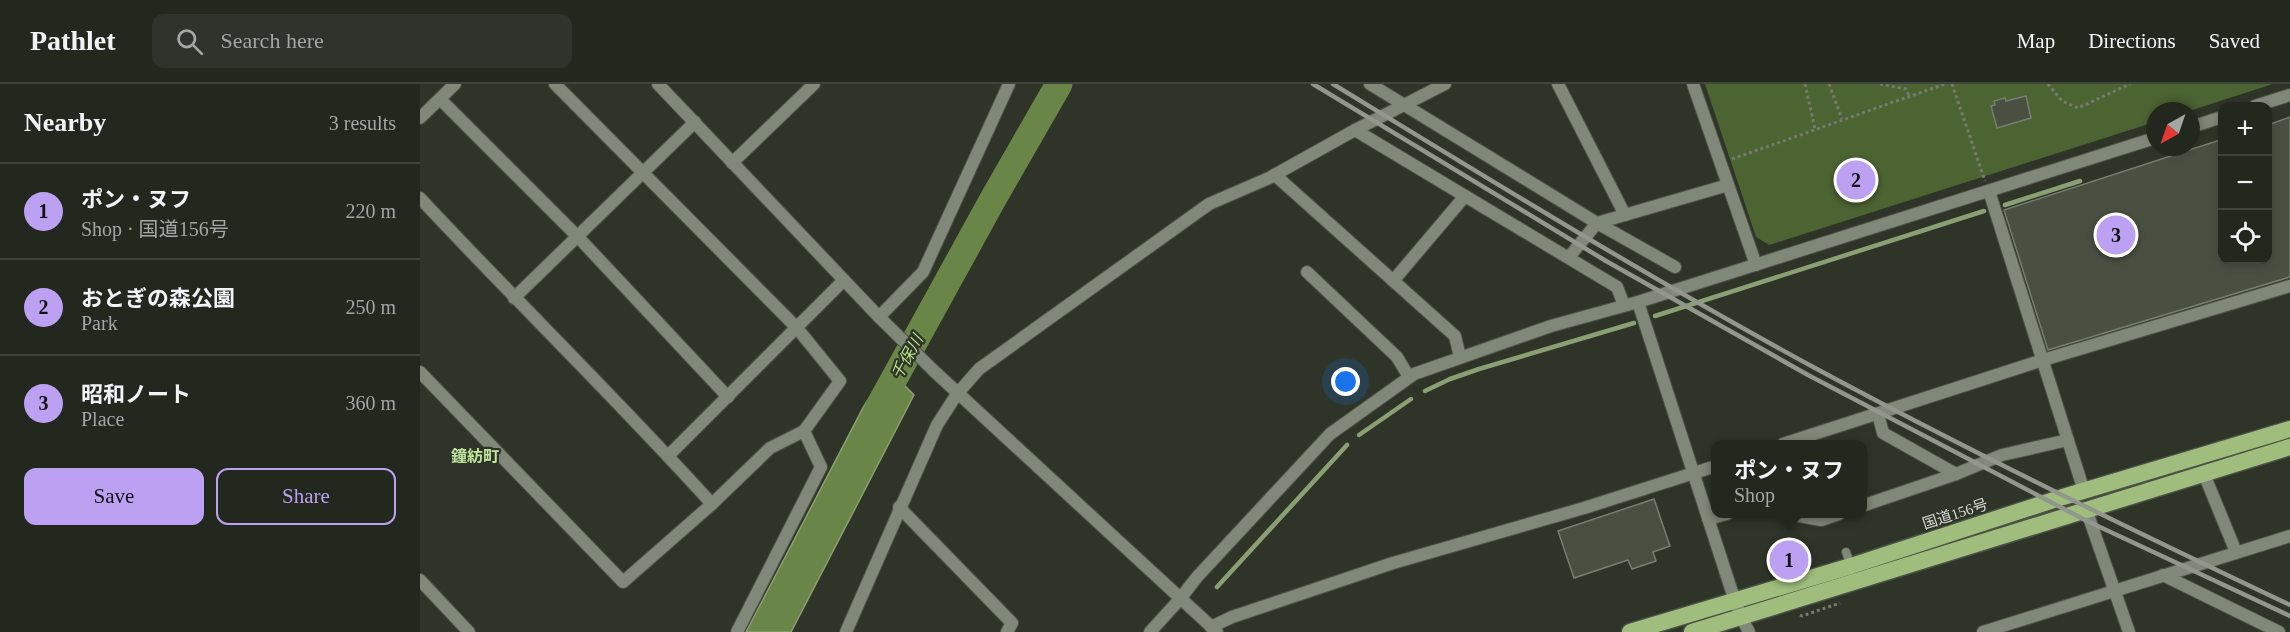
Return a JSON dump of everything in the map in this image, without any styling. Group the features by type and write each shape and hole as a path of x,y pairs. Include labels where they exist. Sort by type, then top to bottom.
{"highway":[{"name":"国道156号","path":"1630,632 1735,600 1848,559 2290,429"},
{"path":"1692,632 2290,447"}],"street":[{"path":"420,99 424,113 455,84"},
{"path":"420,372 623,582 770,448 804,430 840,381 797,328 555,84"},
{"path":"658,84 879,317 957,394 1214,629 1232,617 1393,562 1584,508 1711,468"},
{"path":"732,163 814,84"},
{"path":"879,317 923,272 1009,84"},
{"path":"1370,84 1597,223 1675,267"},
{"path":"846,632 937,425 957,394 979,369 1209,204 1275,175 1355,130 1445,84"},
{"path":"1558,84 1625,215"},
{"path":"1693,84 1756,265"},
{"path":"2268,102 2290,95"},
{"path":"440,99 578,237 728,397"},
{"path":"2200,124 2218,119"},
{"path":"514,298 695,122"},
{"path":"1355,130 1617,286 1624,305"},
{"path":"1150,632 1197,577 1330,434 1409,377 1460,357 1551,327 1638,302 2146,141"},
{"path":"1275,175 1455,336 1460,357"},
{"path":"1569,257 1597,223 1728,185"},
{"path":"1989,191 2084,491"},
{"path":"1393,281 1465,196"},
{"path":"420,198 668,456 711,504"},
{"path":"1306,272 1397,357 1409,377"},
{"path":"668,456 844,280"},
{"path":"1796,440 2043,360 2290,286"},
{"path":"1638,302 1735,600 1749,632"},
{"path":"1878,414 1883,433 1956,474"},
{"path":"737,632 821,467 804,430"},
{"path":"1867,505 1956,474 2002,455 2068,440"},
{"path":"2204,474 2236,552"},
{"path":"899,507 1012,623 1007,632"},
{"path":"2086,509 2116,589 2129,632"},
{"path":"1811,518 1821,520 1826,518"},
{"path":"1983,632 2290,536"},
{"path":"2163,575 2279,632"},
{"path":"420,580 470,632"}],"path":[{"path":"1805,84 1815,129"},
{"path":"1829,84 1842,120"},
{"path":"1880,84 1906,89 1909,96"},
{"path":"1720,163 1945,84"},
{"path":"1952,84 1989,191"},
{"path":"2048,84 2062,101 2078,108 2130,84"}],"shaded area":[{"path":"1705,84 2273,84 2200,107 2200,102 2146,102 2146,125 1769,245 1756,237"},
{"path":"888,369 914,395 791,632 746,632 864,406"}],"building":[{"path":"2026,96 2031,118 1997,128 1991,106 1995,105 1994,101 2005,98 2006,101"},
{"path":"2290,117 2290,277 2048,350 2004,210 2171,156 2200,156 2200,146 2218,141 2218,264 2272,264 2272,124"},
{"path":"1654,499 1670,546 1653,552 1656,561 1632,569 1628,560 1574,578 1558,531"}],"waterway":[{"name":"千保川","path":"878,408 1059,84"},
{"path":"2005,205 2080,181"},
{"path":"1655,316 1984,211"},
{"path":"1425,391 1479,369 1634,323"},
{"path":"1359,435 1411,399"},
{"path":"1217,587 1347,445"}],"railway":[{"path":"1313,84 1606,261 1808,375 2087,521 2290,616"},
{"path":"1333,84 1632,265 1815,368 2051,490 2290,605"}],"place":[{"name":"おとぎの森公園","path":"1856,180"},
{"name":"昭和ノート","path":"2116,235"},
{"name":"ポン・ヌフ","path":"1789,560"}],"district":[{"name":"鐘紡町","path":"475,456"}]}
